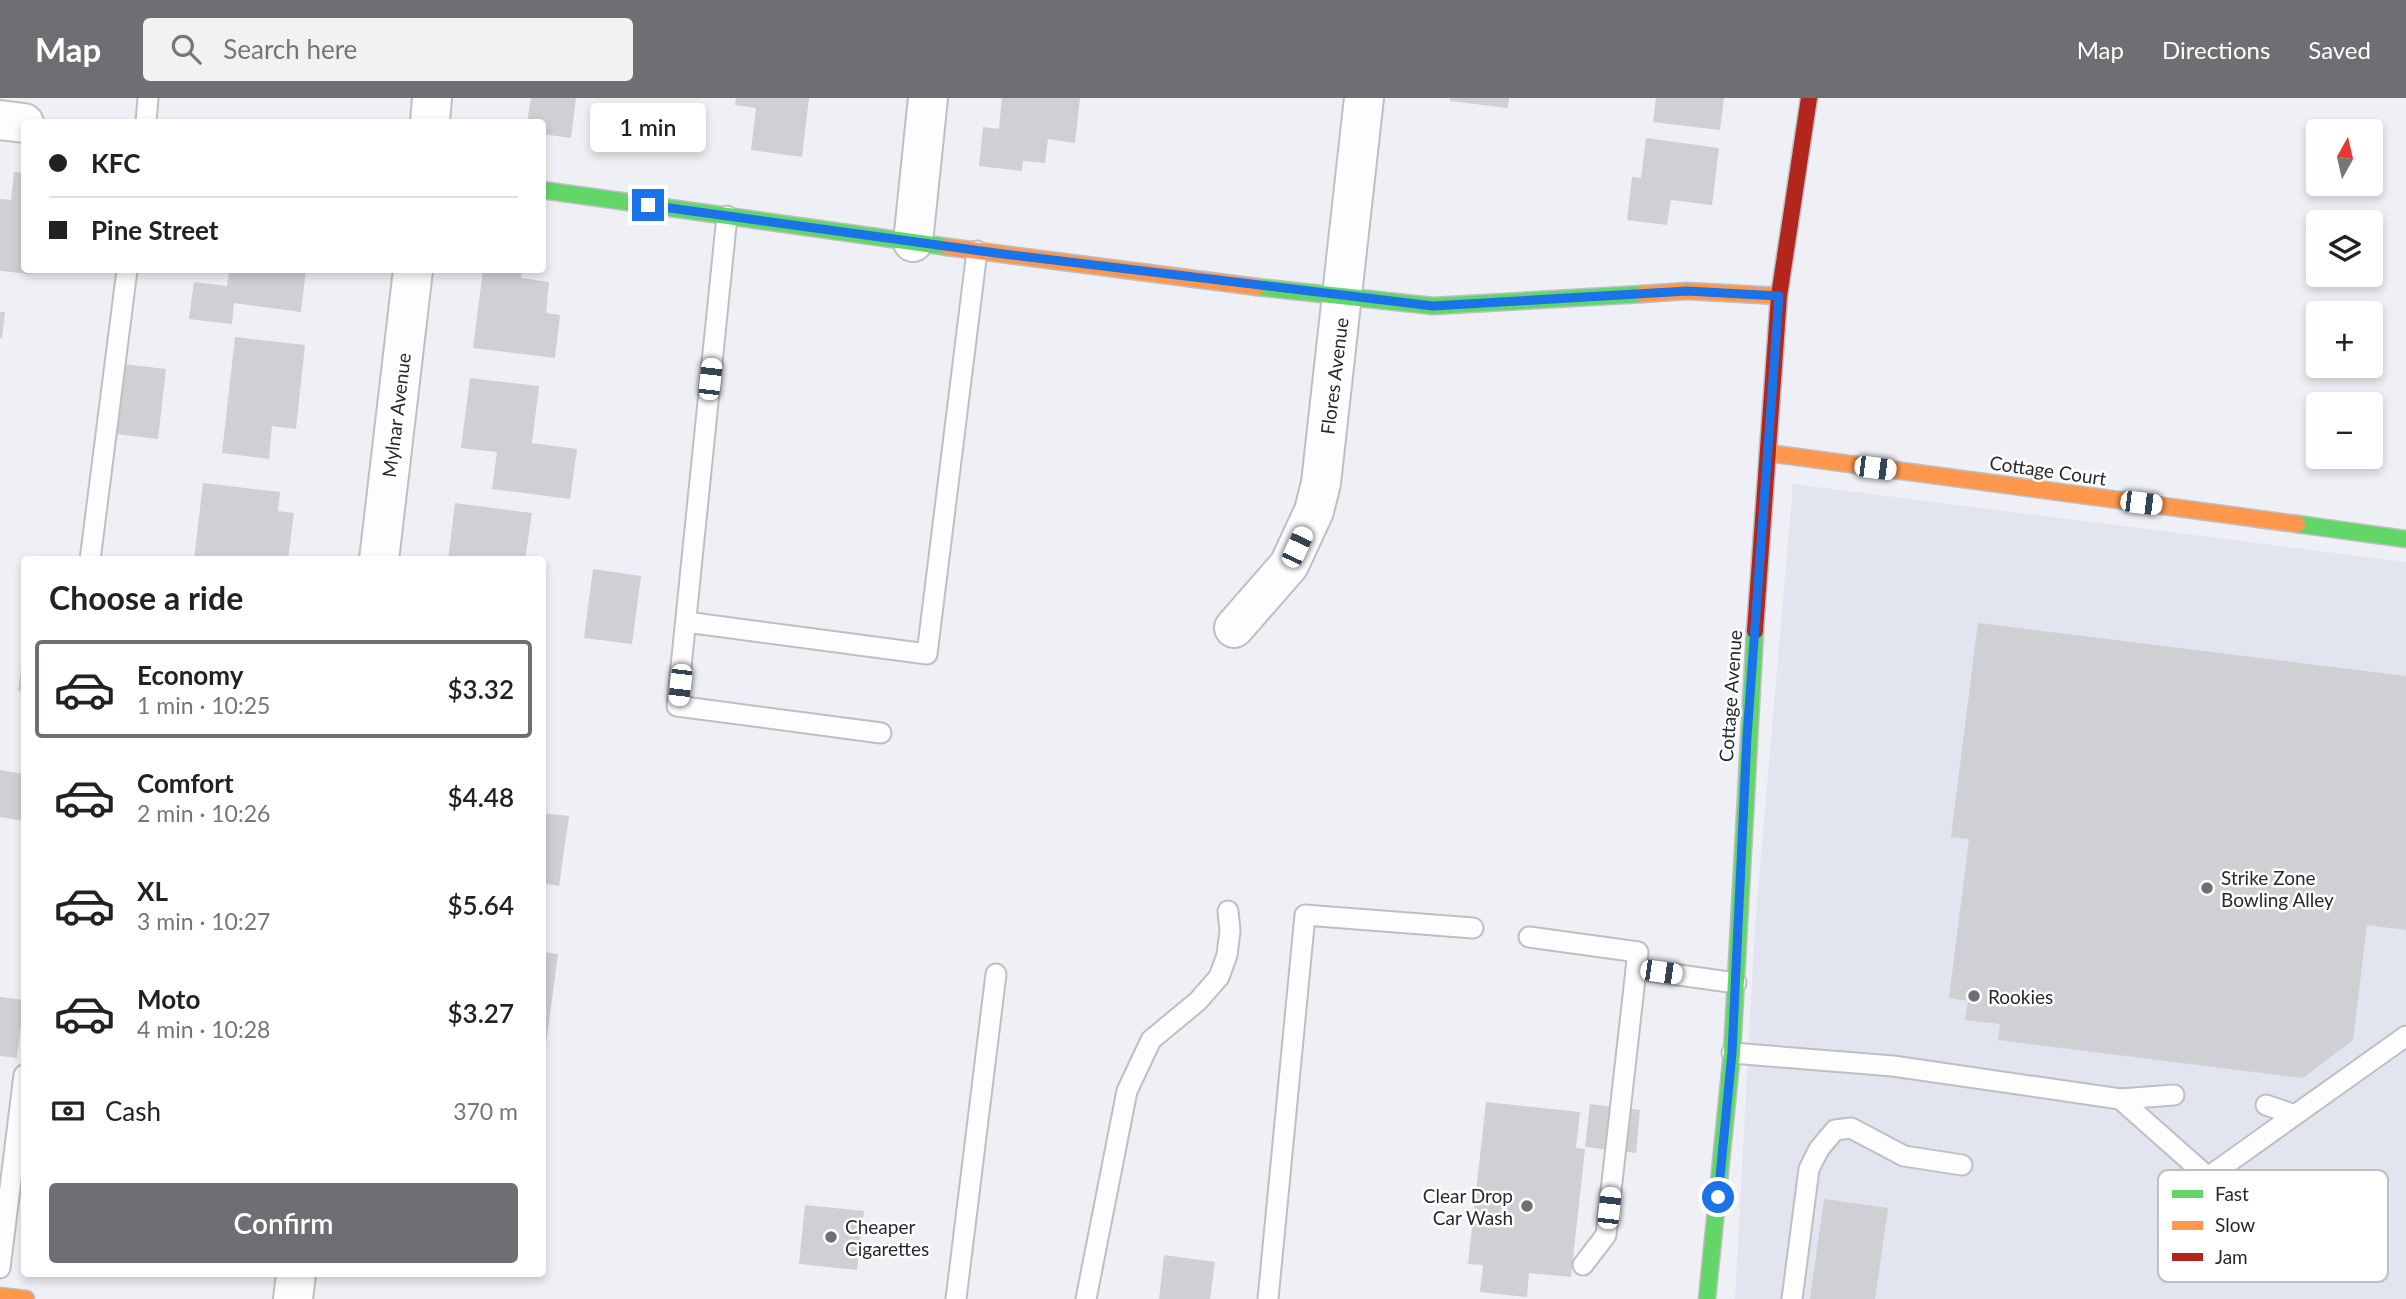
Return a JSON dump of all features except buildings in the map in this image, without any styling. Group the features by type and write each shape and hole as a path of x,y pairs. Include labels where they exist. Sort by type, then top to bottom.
{"street":[{"path":"430,119 432,98"},
{"path":"913,242 928,98"},
{"name":"Flores Avenue","path":"1234,628 1289,565 1314,511 1321,483 1364,98"},
{"name":"Cottage Avenue","path":"1707,1299 1732,1053 1747,737 1779,296 1809,98"},
{"path":"0,120 21,123"},
{"path":"546,191 977,251 1343,298 1433,306 1687,291 1779,296"},
{"name":"Mylnar Avenue","path":"379,556 413,273"},
{"name":"Cottage Court","path":"1768,453 2406,539"},
{"path":"293,1299 296,1277"},
{"path":"0,1296 26,1299"}],"lane":[{"path":"146,119 148,98"},
{"path":"727,216 677,706 881,733"},
{"path":"686,622 927,654 977,251"},
{"path":"91,556 127,273"},
{"path":"1086,1299 1127,1091 1151,1040 1198,1001 1219,977 1227,955 1227,911"},
{"path":"1268,1299 1305,915 1473,928"},
{"path":"1529,937 1638,952 1606,1235 1583,1265"},
{"path":"1636,969 1736,983"},
{"path":"956,1299 996,974"},
{"path":"2218,1170 2406,1036"},
{"path":"1732,1053 1894,1066 2120,1099 2174,1095"},
{"path":"0,1268 21,1099"},
{"path":"2120,1099 2200,1170"},
{"path":"2266,1105 2295,1115"},
{"path":"1792,1299 1809,1168 1819,1149 1835,1130 1851,1128 1904,1156 1962,1165"}],"shaded area":[{"path":"1793,484 2406,562 2406,1299 1735,1299 1755,926"}],"traffic: fast":[{"path":"546,191 948,247"},
{"path":"1257,287 1433,306 1643,294"},
{"path":"2297,524 2406,539"},
{"path":"1707,1299 1732,1053 1755,631"}],"traffic: slow":[{"path":"948,247 1257,287"},
{"path":"1643,294 1687,291 1779,296"},
{"path":"1768,453 2297,524"},
{"path":"0,1296 26,1299"}],"traffic: jam":[{"path":"1755,631 1779,296 1809,98"}],"place":[{"name":"Strike Zone Bowling Alley","path":"2207,888"},
{"name":"Rookies","path":"1974,996"},
{"name":"Clear Drop Car Wash","path":"1527,1206"},
{"name":"Cheaper Cigarettes","path":"831,1237"}],"route":[{"path":"648,205 1343,298 1433,306 1687,291 1779,296 1747,737 1732,1053 1718,1197"}]}
